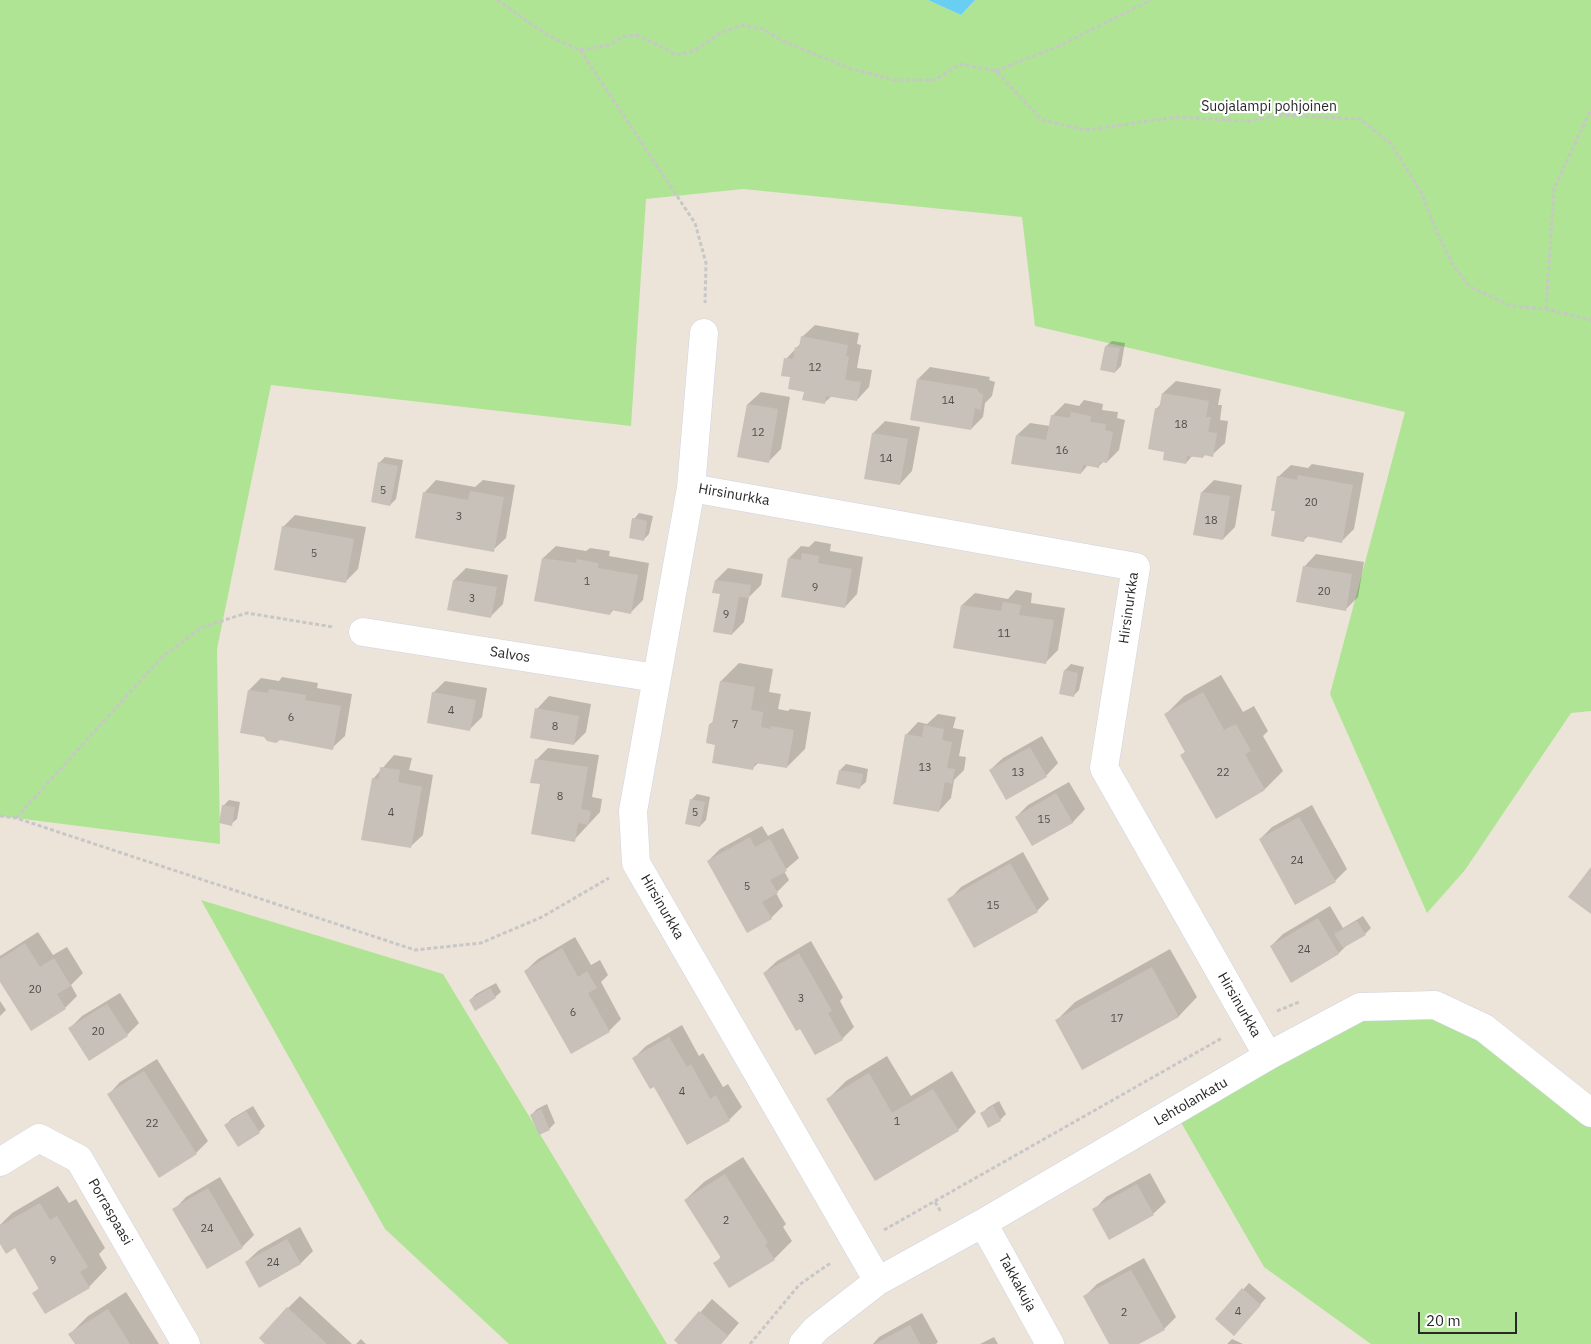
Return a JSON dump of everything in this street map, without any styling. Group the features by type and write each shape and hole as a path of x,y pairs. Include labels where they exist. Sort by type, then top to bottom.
{"street":[{"name":"Hirsinurkka","path":"704,334 691,488 633,811 636,863 878,1281"},
{"name":"Hirsinurkka","path":"691,488 1136,567 1104,768 1268,1056"},
{"name":"Salvos","path":"363,632 656,678"},
{"name":"Lehtolankatu","path":"803,1344 816,1329 878,1281 984,1223 1268,1056 1360,1008 1435,1005 1484,1028 1591,1113"},
{"name":"Porraspaasi","path":"0,1162 39,1138 79,1159 186,1344"},
{"name":"Takkakuja","path":"984,1223 1050,1344"}],"path":[{"path":"497,0 549,36 580,50 696,223 706,263 704,334"},
{"path":"580,50 609,45 622,37 637,35 676,55 694,51 720,33 742,24 763,29 783,41 848,68 894,80 935,80 960,64 996,71 1059,46 1151,0"},
{"name":"Suojalampi pohjoinen","path":"996,71 1042,120 1086,130 1176,117 1249,121 1281,115 1360,119 1390,144 1422,194 1437,233 1453,265 1470,287 1512,306 1546,309 1591,320"},
{"path":"1546,309 1554,189 1591,109"},
{"path":"16,818 162,657 202,628 247,613 363,632"},
{"path":"0,816 16,818 415,950 481,943 542,917 636,863"}],"green space":[{"path":"0,0 928,0 961,15 975,0 1591,0 1591,711 1571,713 1465,870 1427,913 1330,694 1405,412 1035,326 1022,217 743,189 646,199 631,426 271,385 217,649 220,844 0,816"},
{"path":"201,900 443,974 667,1344 509,1344 385,1229"},
{"path":"1435,1005 1591,1113 1591,1344 1371,1344 1264,1267 1175,1112 1360,1007"}],"water":[{"path":"928,0 975,0 961,15"}],"building":[{"path":"801,336 848,345 846,356 849,357 845,380 861,382 857,401 826,396 825,404 802,400 804,392 788,389 790,377 781,376 784,358 793,359 795,347 799,348"},
{"path":"1105,346 1120,348 1115,373 1100,370"},
{"path":"917,379 978,389 978,392 983,394 981,410 975,408 971,430 910,420"},
{"path":"1162,393 1209,401 1206,417 1211,417 1208,432 1217,433 1213,457 1204,455 1203,458 1187,456 1186,464 1163,460 1164,452 1148,449 1155,408 1159,409"},
{"path":"747,404 778,409 769,463 737,457"},
{"path":"1071,412 1091,416 1090,422 1106,424 1105,430 1113,432 1107,463 1100,462 1099,468 1083,465 1081,474 1011,464 1016,435 1046,440 1051,415 1070,418"},
{"path":"872,433 908,439 900,485 864,479"},
{"path":"378,462 398,466 390,506 371,502"},
{"path":"1298,475 1353,485 1342,543 1305,536 1304,542 1271,536 1275,511 1271,511 1277,476 1297,480"},
{"path":"470,491 504,497 494,552 415,538 423,492 468,500"},
{"path":"1201,492 1230,496 1223,540 1193,535"},
{"path":"632,518 647,521 644,541 629,538"},
{"path":"282,526 354,539 346,583 274,570"},
{"path":"802,553 819,556 818,563 852,569 845,608 781,597 788,558 801,560"},
{"path":"542,558 576,563 577,559 598,563 598,568 638,575 631,614 611,610 610,615 534,601"},
{"path":"1303,566 1352,574 1346,611 1296,602"},
{"path":"453,580 497,587 491,618 447,610"},
{"path":"715,580 751,585 749,598 739,597 732,635 713,632 720,594 712,593"},
{"path":"1003,602 1021,605 1019,615 1054,620 1046,664 953,648 961,605 1001,611"},
{"path":"1064,670 1078,673 1074,697 1059,694"},
{"path":"720,681 755,687 751,710 763,712 761,727 770,729 771,726 794,730 787,768 755,763 753,770 712,763 715,745 706,743 709,724 712,724"},
{"path":"269,689 306,695 305,700 341,706 333,750 280,740 276,743 267,741 264,737 240,733 248,690 268,693"},
{"path":"432,692 476,700 470,731 427,723"},
{"path":"1203,692 1224,730 1236,724 1251,751 1245,754 1265,790 1216,819 1180,755 1185,752 1164,714"},
{"path":"535,708 579,716 574,745 530,738"},
{"path":"924,725 944,729 942,740 952,742 947,768 955,769 952,784 945,782 939,812 893,804 905,734 922,737"},
{"path":"1030,747 1047,777 1006,800 989,770"},
{"path":"535,759 588,767 581,809 591,811 588,825 578,823 575,842 531,834 540,784 530,783"},
{"path":"380,767 400,770 398,782 422,787 411,848 361,840 372,778 379,779"},
{"path":"839,770 863,774 860,789 836,784"},
{"path":"1056,793 1073,823 1032,846 1015,817"},
{"path":"690,799 705,802 700,827 685,824"},
{"path":"222,805 235,807 232,826 219,823"},
{"path":"1299,817 1336,882 1295,905 1259,839"},
{"path":"750,837 755,847 770,839 787,871 770,880 778,893 762,902 772,919 747,933 707,861"},
{"path":"1010,863 1038,912 974,948 947,899"},
{"path":"1591,867 1591,914 1568,897"},
{"path":"1318,918 1339,954 1291,983 1270,946"},
{"path":"1357,921 1366,935 1343,948 1334,934"},
{"path":"25,943 40,967 54,958 71,986 57,994 66,1009 31,1031 0,982 0,959"},
{"path":"562,948 578,977 587,971 597,988 588,993 610,1032 571,1054 524,971"},
{"path":"799,953 832,1011 828,1013 843,1040 815,1055 800,1029 796,1031 763,973"},
{"path":"1152,967 1179,1017 1082,1070 1055,1020"},
{"path":"490,988 496,998 475,1011 469,1000"},
{"path":"107,1004 128,1036 89,1061 68,1028"},
{"path":"669,1037 687,1067 691,1064 710,1099 716,1095 730,1121 687,1145 654,1087 650,1089 632,1058"},
{"path":"144,1071 197,1154 159,1178 107,1094"},
{"path":"869,1073 892,1113 933,1089 959,1131 875,1181 826,1099"},
{"path":"993,1106 1001,1121 988,1128 980,1113"},
{"path":"541,1109 550,1130 539,1135 530,1115"},
{"path":"246,1111 260,1133 238,1147 224,1125"},
{"path":"725,1174 768,1243 765,1245 775,1260 729,1288 713,1263 721,1258 684,1200"},
{"path":"1137,1184 1154,1215 1109,1240 1092,1209"},
{"path":"208,1188 243,1248 207,1269 172,1209"},
{"path":"40,1203 50,1220 57,1216 88,1267 80,1272 90,1288 45,1314 32,1293 39,1289 15,1248 6,1254 0,1244 0,1226"},
{"path":"287,1239 301,1264 259,1288 245,1262"},
{"path":"1131,1270 1165,1330 1139,1344 1109,1344 1083,1296"},
{"path":"1242,1288 1261,1305 1234,1336 1215,1319"},
{"path":"287,1307 327,1344 265,1344 259,1338"},
{"path":"108,1309 130,1344 75,1344 68,1334"},
{"path":"699,1311 728,1336 721,1344 678,1344 674,1340"},
{"path":"910,1325 920,1344 875,1344"}]}
